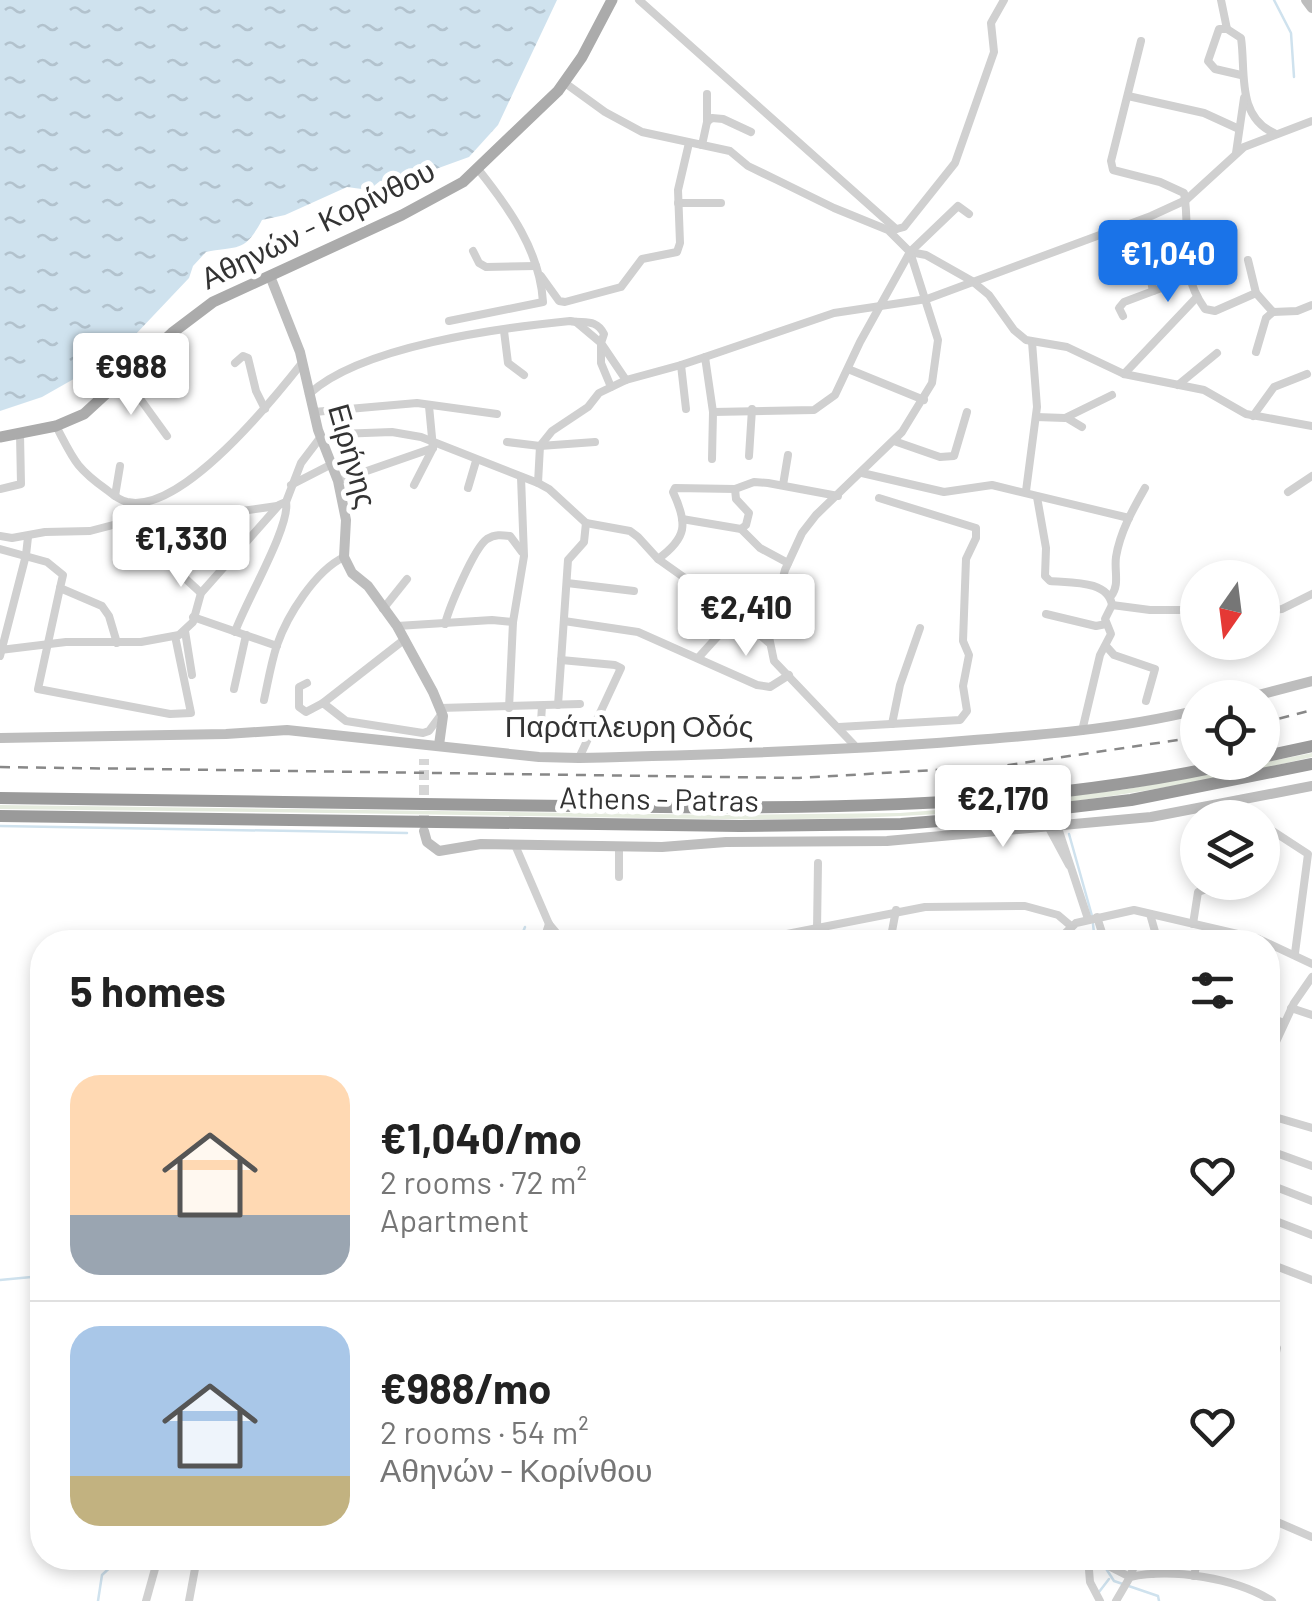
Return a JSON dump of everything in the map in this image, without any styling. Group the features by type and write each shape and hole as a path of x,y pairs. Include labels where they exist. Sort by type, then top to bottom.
{"highway":[{"path":"1280,754 1312,746"},
{"name":"Athens - Patras","path":"0,816 740,826 882,824 1078,807 1200,788 1312,764"},
{"name":"Athens - Patras","path":"0,798 705,808 882,806 1076,790 1180,772"}],"main road":[{"name":"Αθηνών - Κορίνθου","path":"0,437 56,426 84,414 206,306 402,216 478,170 565,83 612,0"}],"street":[{"path":"639,0 892,230 910,252 927,298 938,347 934,377 924,400 894,441 808,524 788,563 770,623 768,642 774,661 858,748"},
{"path":"565,83 632,128 730,150 748,166 834,208 892,230 904,226 955,164 994,52 991,22 1004,0"},
{"path":"1220,0 1227,29"},
{"path":"1306,0 1312,8"},
{"path":"1236,153 1244,97 1241,38 1227,29 1218,29 1208,61 1215,69 1242,75"},
{"path":"1142,40 1111,161 1114,170 1184,193 1188,278 1205,309 1214,311 1256,292"},
{"path":"702,145 708,122 707,94"},
{"path":"1128,96 1204,113 1239,131 1262,128"},
{"path":"1244,97 1262,128 1274,134"},
{"path":"708,122 723,119 751,132"},
{"path":"538,484 540,446 552,431 588,407 599,393 626,380 818,318 927,298 1023,266 1186,200 1236,153 1312,121"},
{"path":"478,170 519,225 541,276 559,301 564,302 621,286 642,259 678,252 680,182 690,143"},
{"path":"678,203 721,203"},
{"path":"713,412 820,408 836,395 910,252 958,206 969,214"},
{"path":"1139,220 1153,291"},
{"path":"473,251 486,267 536,266"},
{"path":"910,252 926,255 972,282 989,296 1019,336 1032,342 1060,345 1124,374 1204,390 1253,416 1312,426"},
{"path":"1248,260 1256,292 1273,312"},
{"name":"Ειρήνης","path":"270,276 302,363 320,438 338,481 346,520 344,557 352,573 368,586 406,639 441,710"},
{"path":"448,321 542,304 541,276"},
{"path":"1124,316 1120,305 1188,278"},
{"path":"1124,374 1196,297"},
{"path":"564,302 573,321"},
{"path":"1256,352 1266,318 1273,312 1296,311 1312,305"},
{"path":"308,395 330,378 367,360 405,349 586,320 600,326 604,334 600,343 602,362 611,388"},
{"path":"504,331 508,363 524,375"},
{"path":"1026,492 1036,417 1032,342"},
{"path":"600,343 626,380"},
{"path":"1177,385 1217,353"},
{"path":"235,363 243,356 248,358 256,392 265,408"},
{"path":"705,357 713,412 712,459"},
{"path":"56,426 82,472 126,502 153,498 182,486 210,464 302,363"},
{"path":"681,365 686,408"},
{"path":"848,369 924,400"},
{"path":"1253,416 1266,394 1280,383 1307,374"},
{"path":"125,378 166,436"},
{"path":"1036,417 1067,418 1112,395"},
{"path":"314,412 388,404 498,414"},
{"path":"414,486 433,445 429,406"},
{"path":"749,456 752,409"},
{"path":"894,441 940,457 954,456 966,412"},
{"path":"1067,418 1082,427"},
{"path":"338,434 392,432 549,489 586,523 630,531 658,559 768,642"},
{"path":"0,489 21,484 20,434"},
{"path":"192,675 185,631 202,593 282,504 301,463 320,438"},
{"path":"507,442 540,446 594,442"},
{"path":"338,481 433,445"},
{"path":"783,485 788,455"},
{"path":"468,488 476,461"},
{"path":"291,485 332,464"},
{"path":"115,496 120,466"},
{"path":"862,473 944,492 979,485 1026,492 1129,518"},
{"path":"1288,492 1312,476"},
{"path":"509,708 513,622 524,556 521,477"},
{"path":"658,559 679,541 682,519 675,488 735,489 754,482 838,496"},
{"path":"1082,731 1100,656 1111,634 1106,624 1116,588 1116,557 1144,488"},
{"path":"735,489 736,499 749,513 746,525 740,529"},
{"path":"941,516 944,492"},
{"path":"1037,497 1046,548 1045,576 1050,580 1103,588 1111,600 1150,610 1180,610"},
{"path":"839,727 960,720 967,711 963,686 969,655 963,641 966,559 977,530 879,498"},
{"path":"0,536 156,523 282,504"},
{"path":"235,632 284,524 282,504"},
{"path":"682,519 740,529 764,551 788,563"},
{"path":"156,523 174,568 202,593"},
{"path":"558,706 568,560 584,542 586,523"},
{"path":"446,624 476,551 485,541 498,535 510,536 524,556"},
{"path":"28,536 1,652 48,644 156,641 185,631"},
{"path":"0,549 47,562 62,572 38,689 191,713 175,636"},
{"path":"264,700 277,646 303,599 327,568 344,557"},
{"path":"383,609 407,579"},
{"path":"566,583 634,591"},
{"path":"60,588 102,606 117,643"},
{"path":"1280,609 1312,594"},
{"path":"1046,614 1096,626 1106,624"},
{"path":"698,658 737,615"},
{"path":"192,616 277,646"},
{"path":"564,621 626,628 765,686 789,676"},
{"path":"397,626 513,622"},
{"path":"892,724 900,684 920,628"},
{"path":"234,689 246,635"},
{"path":"307,683 298,691 302,710 310,712 406,639"},
{"path":"1106,646 1114,656 1155,669 1146,702"},
{"path":"561,660 621,668 580,758"},
{"path":"1280,690 1312,681"},
{"path":"323,703 346,722 424,733 437,722 441,710"},
{"path":"441,710 580,704"},
{"path":"540,738 542,706"},
{"path":"439,745 441,710"},
{"name":"Παράπλευρη Οδός","path":"0,738 287,730 580,758 858,748 1082,731 1180,713"},
{"path":"424,759 425,744"},
{"path":"1256,800 1312,786"},
{"path":"424,831 427,842 437,851 481,844 619,846 887,841 1180,816"},
{"path":"1052,826 1100,930"},
{"path":"1280,836 1308,854 1295,953"},
{"path":"515,845 554,930"},
{"path":"619,846 619,878"},
{"path":"818,863 817,930 896,910 1025,906 1058,915 1072,926"},
{"path":"1193,924 1196,900"},
{"path":"892,930 896,910"},
{"path":"1068,930 1093,918 1129,910 1213,930"},
{"path":"1149,913 1156,930"},
{"path":"547,930 549,924"},
{"path":"1280,949 1312,964"},
{"path":"1280,1032 1312,977"},
{"path":"1291,1008 1312,1016"},
{"path":"1280,1022 1284,1023"},
{"path":"1280,1119 1312,1128"},
{"path":"1280,1154 1312,1166"},
{"path":"1280,1189 1312,1201"},
{"path":"1280,1223 1312,1235"},
{"path":"1280,1268 1312,1280"},
{"path":"1280,1523 1312,1536"},
{"path":"146,1601 155,1570"},
{"path":"189,1601 194,1570"},
{"path":"1090,1570 1090,1582 1100,1601"},
{"path":"1120,1570 1130,1578 1153,1574 1194,1576 1242,1586 1272,1601"},
{"path":"1116,1601 1133,1570"},
{"path":"1153,1574 1154,1570"},
{"path":"1194,1576 1195,1570"}],"shaded area":[{"path":"1312,753 1312,757 1280,764 1280,759"},
{"path":"1180,779 1200,780 1005,809 808,819 0,809 0,805 723,815 900,813 1128,789"}],"water":[{"path":"0,0 557,0 498,125 469,157 411,178 380,181 369,190 347,187 285,215 262,220 245,243 206,252 193,266 189,278 116,355 42,397 0,411"}],"waterway":[{"path":"1274,0 1291,33 1294,77"},
{"path":"0,826 407,833"},
{"path":"1069,834 1092,916"},
{"path":"1093,924 1094,930"},
{"path":"0,1280 30,1277"},
{"path":"98,1601 102,1575 107,1570"},
{"path":"1107,1570 1114,1581 1158,1596 1159,1601"},
{"path":"1099,1592 1109,1579"}],"tunnel":[{"path":"424,759 424,825"}],"railway":[{"path":"1280,718 1312,710"},
{"path":"0,767 799,778 1002,766 1180,740"}]}
